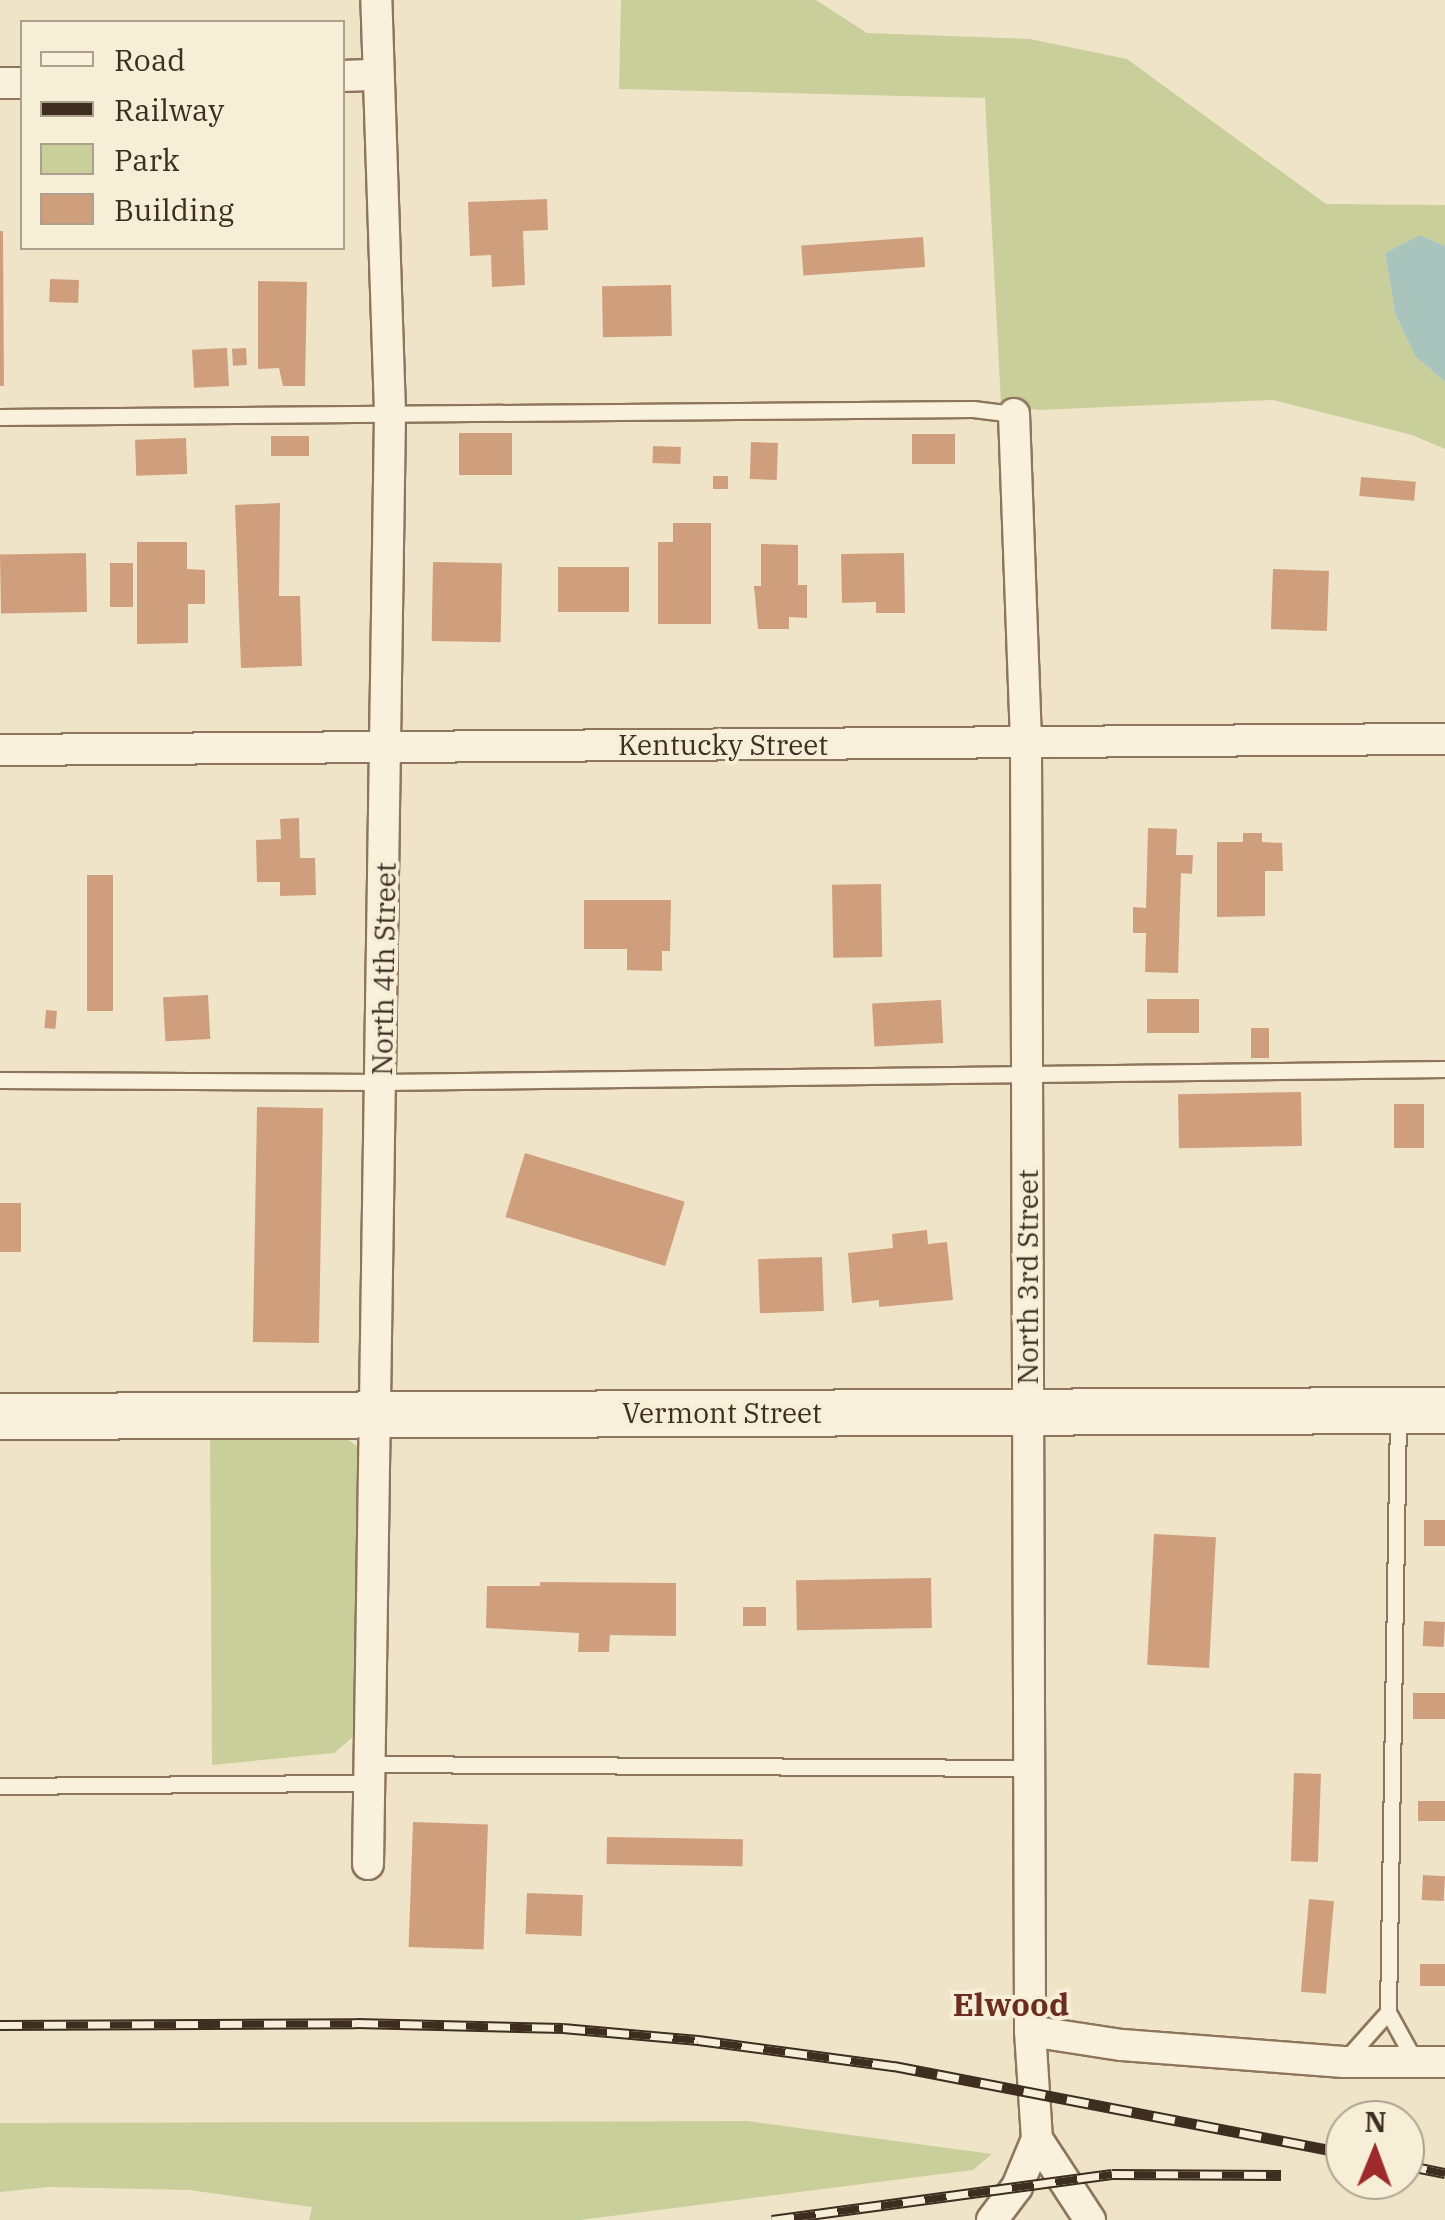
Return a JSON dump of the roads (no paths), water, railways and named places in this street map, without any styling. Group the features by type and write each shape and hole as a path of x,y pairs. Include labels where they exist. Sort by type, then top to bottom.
{"street":[{"name":"North 4th Street","path":"368,1864 388,746 390,412 376,0"},
{"path":"345,76 377,75"},
{"name":"North 3rd Street","path":"1014,414 1026,744 1030,2031 1037,2139"},
{"name":"Kentucky Street","path":"0,750 1445,738"},
{"name":"Vermont Street","path":"0,1416 1445,1410"},
{"path":"1030,2031 1122,2045 1343,2062 1430,2062"},
{"path":"992,2220 1016,2186 1037,2139"},
{"path":"1037,2139 1090,2220"}],"lane":[{"path":"0,418 973,409 1014,414"},
{"path":"0,1080 382,1082 1445,1069"},
{"path":"1398,1410 1388,2012 1430,2062"},
{"path":"0,1786 370,1773 1029,1768"},
{"path":"1343,2062 1388,2012"}],"water":[{"path":"1420,235 1445,246 1445,382 1415,356 1395,313 1385,253"}],"railway":[{"path":"0,2025 356,2023 563,2028 698,2040 894,2066 1325,2149"},
{"path":"1425,2169 1445,2173"},
{"path":"772,2220 1112,2174 1281,2175"}],"district":[{"name":"Elwood","path":"1011,2004"}]}
